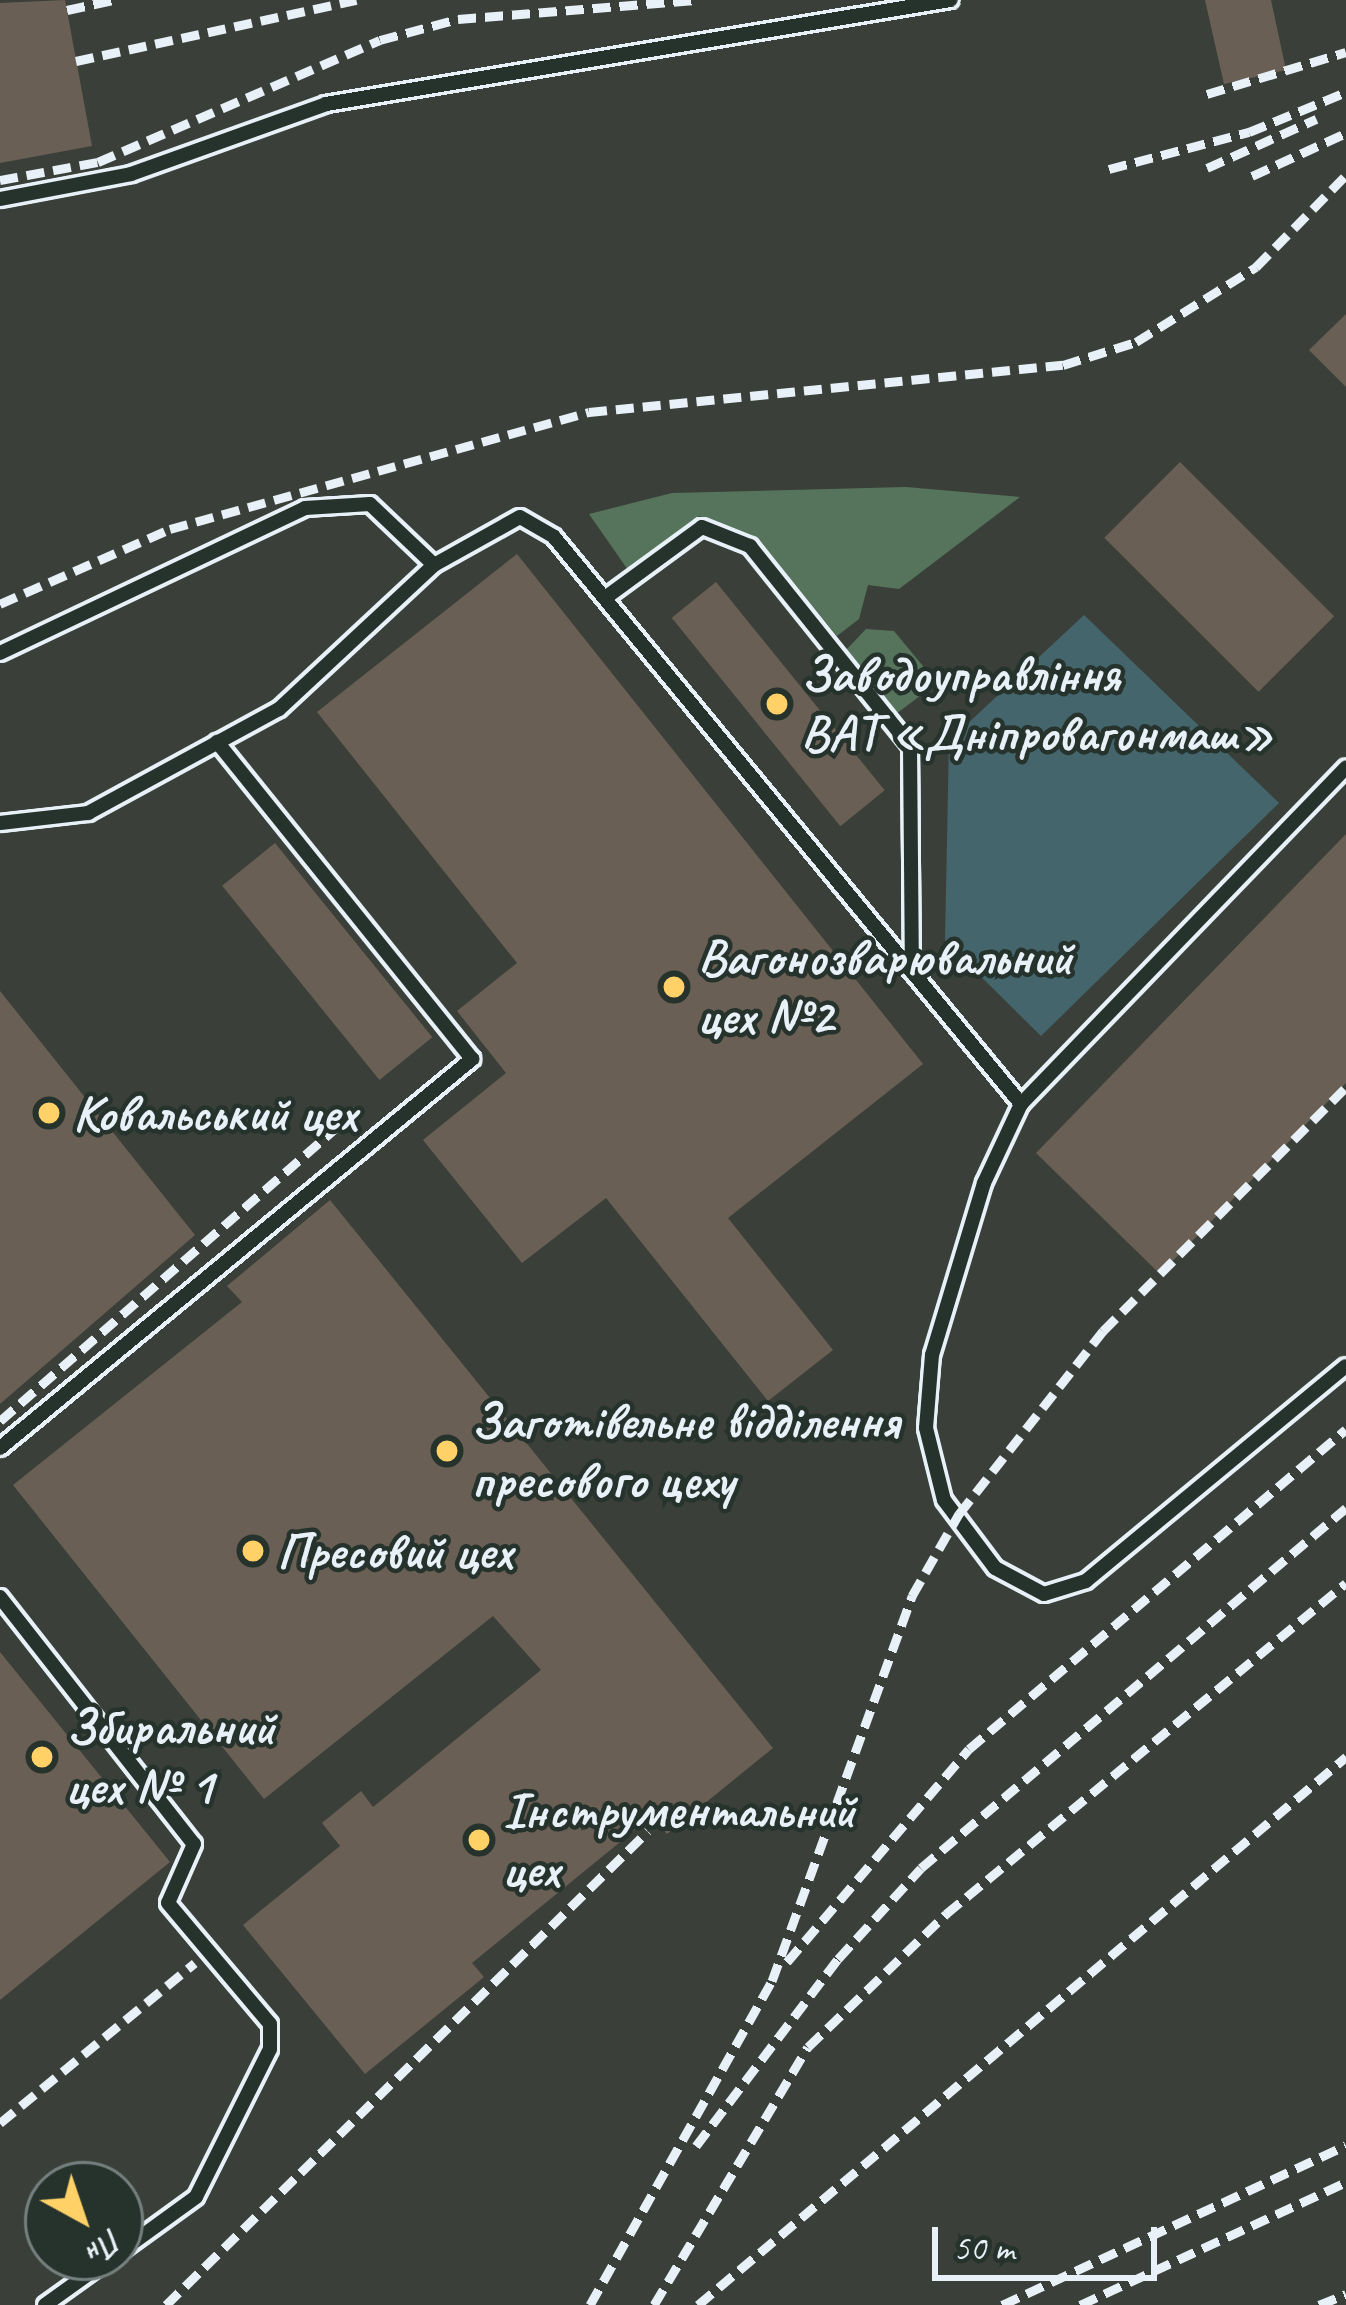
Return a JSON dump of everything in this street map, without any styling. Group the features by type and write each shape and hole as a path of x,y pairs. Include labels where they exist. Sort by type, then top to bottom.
{"lane":[{"path":"0,199 131,174 326,104 950,0"},
{"path":"0,653 305,508 370,504 434,565"},
{"path":"0,823 88,813 279,709 434,565 520,517 554,537 912,966 1021,1105"},
{"path":"605,598 702,527 749,546 910,746 912,966"},
{"path":"0,1448 472,1059 217,742"},
{"path":"1346,767 1021,1105 983,1183 932,1354 926,1428 944,1500 995,1568 1044,1594 1086,1581 1346,1366"},
{"path":"0,1597 194,1844 168,1903 270,2024 270,2049 196,2197 144,2235"},
{"path":"45,2305 78,2281"}],"shaded area":[{"path":"0,0 1346,0 1346,2305 0,2305"}],"green space":[{"path":"906,487 1020,497 899,589 868,585 859,619 837,636 758,539 699,516 628,570 589,514 672,493"},
{"path":"866,629 894,631 937,683 896,714 846,650"}],"water":[{"path":"1084,615 1279,803 1041,1036 945,941 949,741"}],"building":[{"path":"65,0 92,146 0,163 0,3"},
{"path":"1205,0 1271,0 1286,70 1224,84"},
{"path":"1346,314 1346,387 1309,350"},
{"path":"1180,462 1334,616 1258,692 1104,538"},
{"name":"Вагонозварювальний цех №2","path":"517,554 923,1064 728,1218 833,1350 768,1401 606,1198 522,1263 423,1140 506,1073 457,1011 517,963 317,712"},
{"name":"Заводоуправління ВАТ «Дніпровагонмаш»","path":"716,582 885,790 840,826 672,618"},
{"path":"1346,834 1346,1083 1160,1274 1036,1153"},
{"path":"275,843 432,1037 379,1080 222,886"},
{"name":"Ковальський цех","path":"0,991 195,1235 0,1404"},
{"path":"330,1200 773,1748 667,1834 652,1816 472,1963 484,1977 365,2074 243,1925 340,1846 322,1823 361,1791 373,1807 541,1670 493,1616 264,1799 13,1485 242,1302 227,1286"},
{"name":"Збиральний цех № 1","path":"0,1652 170,1862 0,2000"}],"railway":[{"path":"67,10 113,0"},
{"path":"76,61 356,0"},
{"path":"0,180 98,162 380,40 458,19 695,0"},
{"path":"1207,94 1346,52"},
{"path":"1109,169 1249,132 1346,92"},
{"path":"1207,168 1316,119"},
{"path":"1252,176 1346,133"},
{"path":"0,604 170,529 589,412 1063,365 1136,342 1256,267 1346,175"},
{"path":"590,2305 772,1981 912,1596 959,1514 1103,1331 1346,1087"},
{"path":"0,1421 357,1110"},
{"path":"787,1962 969,1749 1346,1429"},
{"path":"696,2146 838,1959 921,1868 1346,1508"},
{"path":"654,2305 808,2047 946,1914 1346,1583"},
{"path":"698,2305 1346,1757"},
{"path":"166,2305 648,1831"},
{"path":"0,2123 195,1963"},
{"path":"1002,2305 1346,2145"},
{"path":"1080,2305 1346,2182"},
{"path":"1319,2305 1346,2294"}],"place":[{"name":"Заводоуправління ВАТ «Дніпровагонмаш»","path":"777,704"},
{"name":"Вагонозварювальний цех №2","path":"674,987"},
{"name":"Ковальський цех","path":"49,1113"},
{"name":"Заготівельне відділення пресового цеху","path":"447,1451"},
{"name":"Пресовий цех","path":"253,1551"},
{"name":"Збиральний цех № 1","path":"42,1757"},
{"name":"Інструментальний цех","path":"479,1840"}]}
